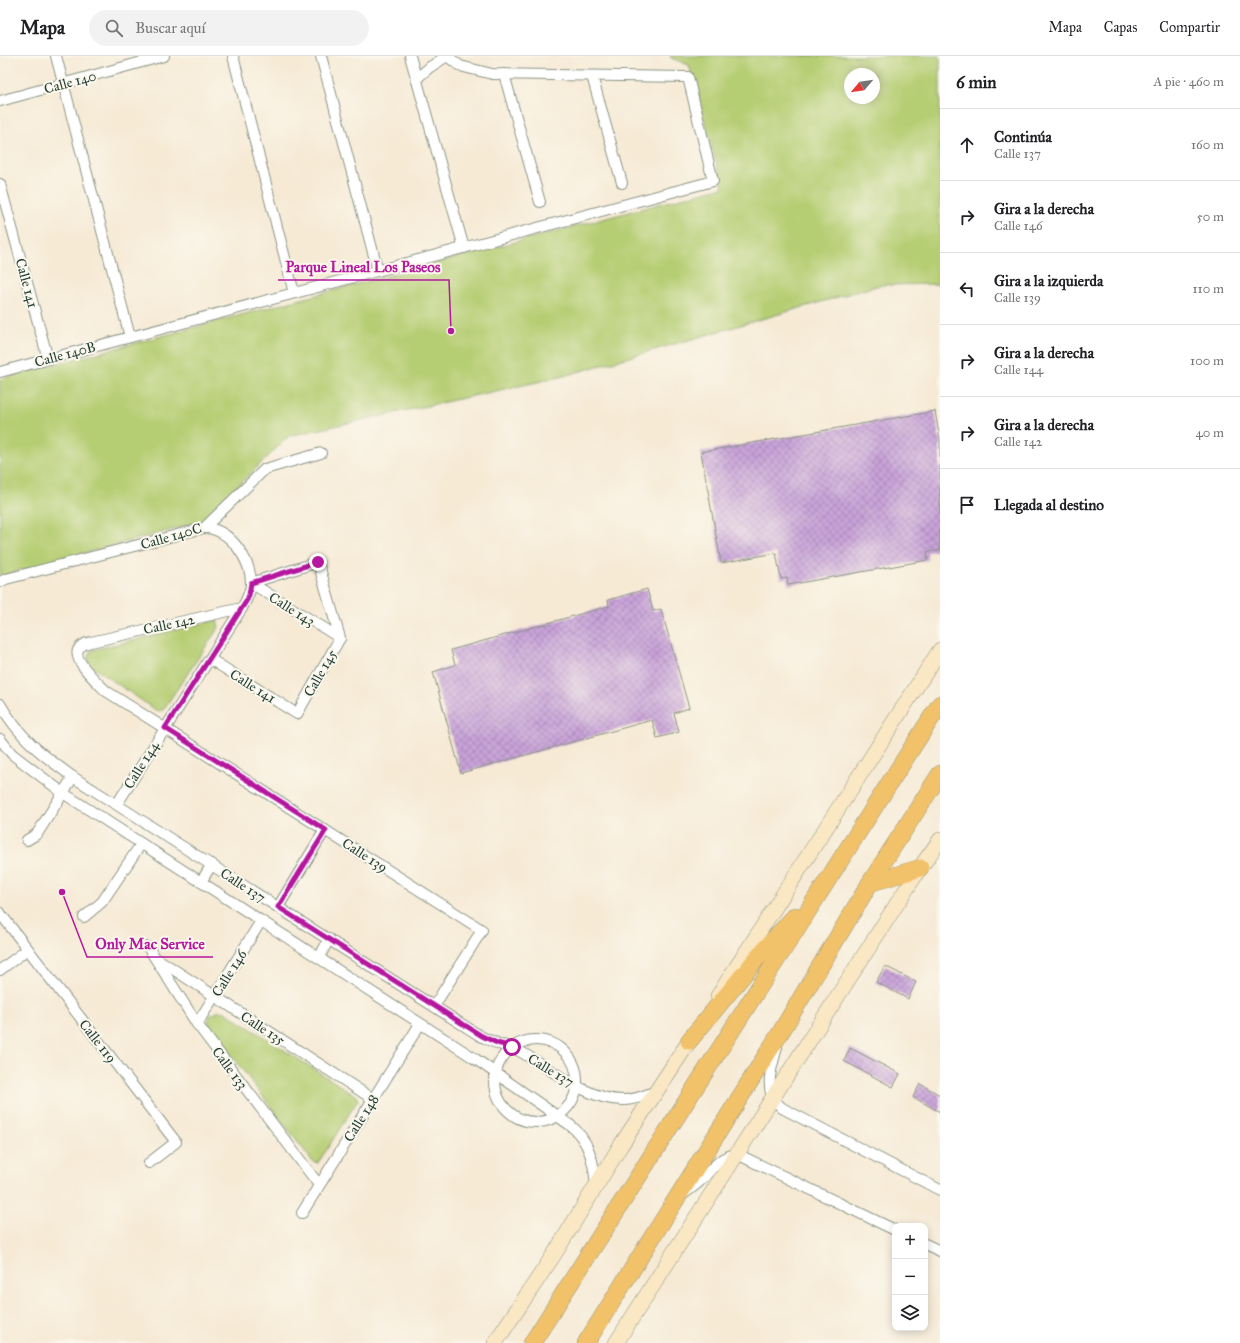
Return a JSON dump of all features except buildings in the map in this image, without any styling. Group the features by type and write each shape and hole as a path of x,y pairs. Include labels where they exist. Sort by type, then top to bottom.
{"highway":[{"path":"532,1343 940,704"},
{"path":"586,1343 780,1035 870,883 940,774"},
{"path":"870,883 920,868"},
{"path":"689,1041 763,951 825,883"}],"main road":[{"path":"495,1343 555,1254 656,1091 940,650"},
{"path":"616,1343 772,1097 920,868 940,840"}],"street":[{"path":"56,56 130,337"},
{"name":"Calle 140","path":"0,101 151,58 164,56"},
{"path":"233,56 294,293"},
{"path":"321,56 378,271"},
{"path":"410,56 464,248"},
{"path":"416,79 430,67 447,56 460,66 492,74 592,76 622,183"},
{"path":"504,74 540,202"},
{"name":"Calle 140B","path":"0,372 713,181 688,77 592,76"},
{"name":"Calle 141","path":"0,184 48,359"},
{"name":"Calle 140C","path":"2,583 204,528 265,469 321,453"},
{"path":"204,528 218,530 230,538 247,565 251,583"},
{"name":"Calle 145","path":"251,583 318,562 340,638 297,714"},
{"name":"Calle 144","path":"117,804 242,608 249,595 251,583"},
{"name":"Calle 143","path":"251,583 340,638"},
{"name":"Calle 142","path":"97,640 242,608"},
{"name":"Calle 139","path":"97,640 81,646 77,652 78,657 84,667 106,691 482,930 434,1006"},
{"name":"Calle 141","path":"210,658 297,714"},
{"name":"Calle 137","path":"0,704 20,733 40,753 73,777 482,1036 497,1043 512,1047 577,1086 600,1096 618,1100 638,1098 656,1091"},
{"name":"Calle 137","path":"0,739 12,754 62,793 319,958 558,1116 574,1129 588,1146 594,1165 596,1186"},
{"path":"27,840 37,834 73,777"},
{"path":"278,907 326,830"},
{"path":"84,917 102,902 141,844"},
{"path":"201,882 212,864"},
{"name":"Calle 119","path":"0,913 176,1142 149,1163"},
{"name":"Calle 146","path":"196,1024 261,921"},
{"path":"319,958 329,939"},
{"name":"Calle 133","path":"148,947 196,1024 319,1185"},
{"path":"0,970 28,949"},
{"name":"Calle 135","path":"153,956 373,1099"},
{"name":"Calle 148","path":"302,1213 420,1024"},
{"path":"780,1035 769,1082 772,1097 782,1108 940,1190"},
{"path":"538,1040 551,1042 563,1049 572,1060 577,1072 577,1086 574,1098 567,1108 558,1116 545,1121 532,1122 519,1118 508,1111 500,1100 496,1087 496,1074 504,1055 512,1047 524,1041 538,1040"},
{"path":"677,1199 700,1181 719,1160 729,1155 737,1154 892,1229"},
{"path":"928,1245 940,1251"}],"green space":[{"path":"670,56 940,56 940,284 880,285 560,377 289,436 201,522 0,576 0,379 723,187 689,65 671,58"},
{"path":"217,620 219,627 163,710 157,711 90,665 88,662 90,652 93,650"},
{"path":"219,1011 225,1012 356,1096 358,1100 318,1163 313,1162 209,1026 208,1021 210,1016"}],"place":[{"name":"Parque Lineal Los Paseos","path":"451,331"},
{"name":"Only Mac Service","path":"62,892"}],"route":[{"path":"318,562 251,583 247,600 165,728 326,830 278,907 482,1036 497,1043 512,1047"}]}
